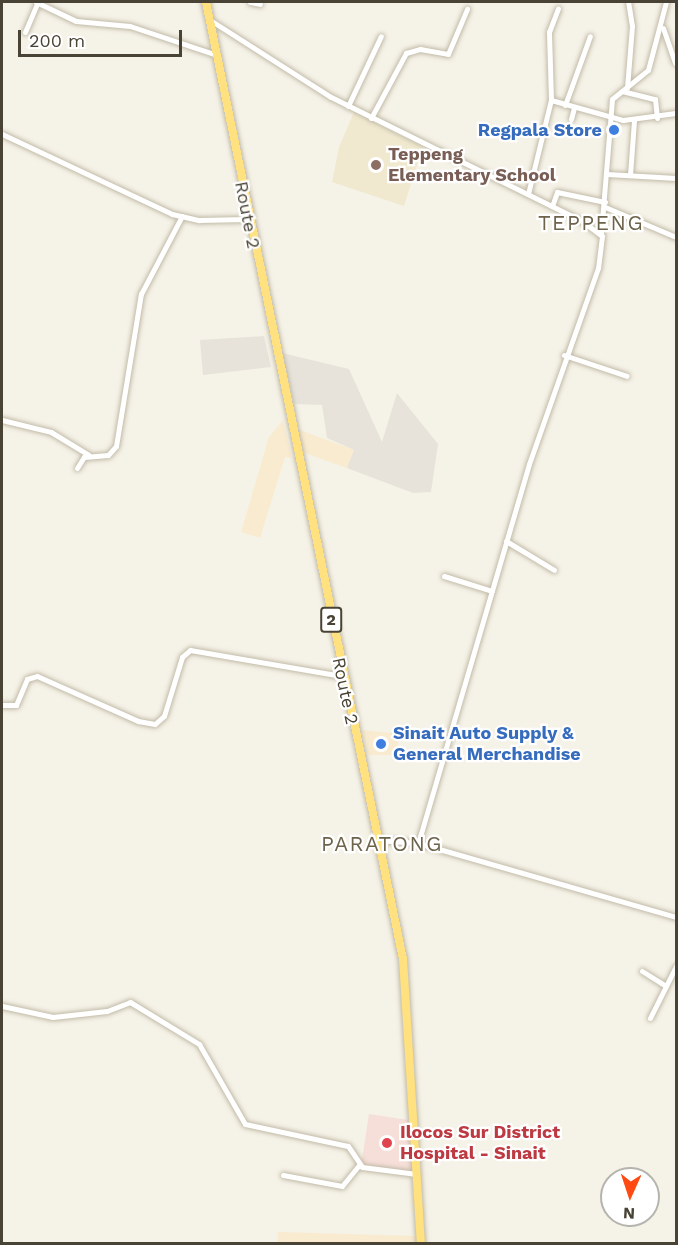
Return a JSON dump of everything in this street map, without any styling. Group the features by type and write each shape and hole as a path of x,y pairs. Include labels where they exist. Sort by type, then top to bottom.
{"highway":[{"name":"Route 2","path":"206,2 247,219 378,840 407,989 421,1244"}],"street":[{"path":"25,32 37,2 76,21 130,26 217,56"},
{"path":"250,2 260,4"},
{"path":"624,90 632,26 628,2"},
{"path":"418,843 506,541 564,355 598,268 612,99 648,70 662,27 666,2"},
{"path":"371,118 406,53 420,49 448,54 467,9"},
{"path":"528,194 551,100 549,32 558,9"},
{"path":"209,19 348,106 552,206 601,233"},
{"path":"662,27 675,63"},
{"path":"348,106 381,36"},
{"path":"565,105 590,36"},
{"path":"624,90 655,99 657,118"},
{"path":"551,100 611,118 634,121 676,113"},
{"path":"571,119 574,108"},
{"path":"630,175 634,121"},
{"path":"2,134 182,216 247,219"},
{"path":"607,174 676,178"},
{"path":"552,206 557,192 605,205 676,237"},
{"path":"2,420 51,432 89,455 108,455 116,446 141,294 182,216"},
{"path":"564,355 627,376"},
{"path":"77,468 89,455"},
{"path":"506,541 554,570"},
{"path":"444,576 492,591"},
{"path":"2,705 16,705 27,679 40,676 138,721 155,724 164,716 182,657 190,650 342,676"},
{"path":"378,840 418,843 676,917"},
{"path":"650,1018 676,966"},
{"path":"642,971 666,986"},
{"path":"2,1006 53,1017 135,1004 199,1044 245,1124 348,1146 359,1165"},
{"path":"359,1165 417,1174"},
{"path":"283,1175 342,1186 359,1165"}],"shaded area":[{"name":"Teppeng Elementary School","path":"354,112 423,147 404,206 332,182 339,147"},
{"path":"264,336 271,367 203,375 200,340"},
{"path":"282,353 349,369 382,442 397,393 438,444 431,492 413,493 347,468 354,450 327,438 322,405 294,404"},
{"path":"283,420 292,458 285,457 260,538 241,532 269,437"},
{"path":"297,429 354,450 347,468 302,452"},
{"name":"Sinait Auto Supply & General Merchandise","path":"362,730 402,734 393,755 368,755"},
{"name":"Ilocos Sur District Hospital - Sinait","path":"369,1114 408,1120 413,1173 361,1166"},
{"path":"278,1232 415,1236 416,1243 277,1243"}],"place":[{"name":"Regpala Store","path":"614,130"},
{"name":"Teppeng Elementary School","path":"376,165"},
{"name":"Sinait Auto Supply & General Merchandise","path":"381,744"},
{"name":"Ilocos Sur District Hospital - Sinait","path":"387,1143"}],"district":[{"name":"TEPPENG","path":"591,223"},
{"name":"PARATONG","path":"382,844"}]}
